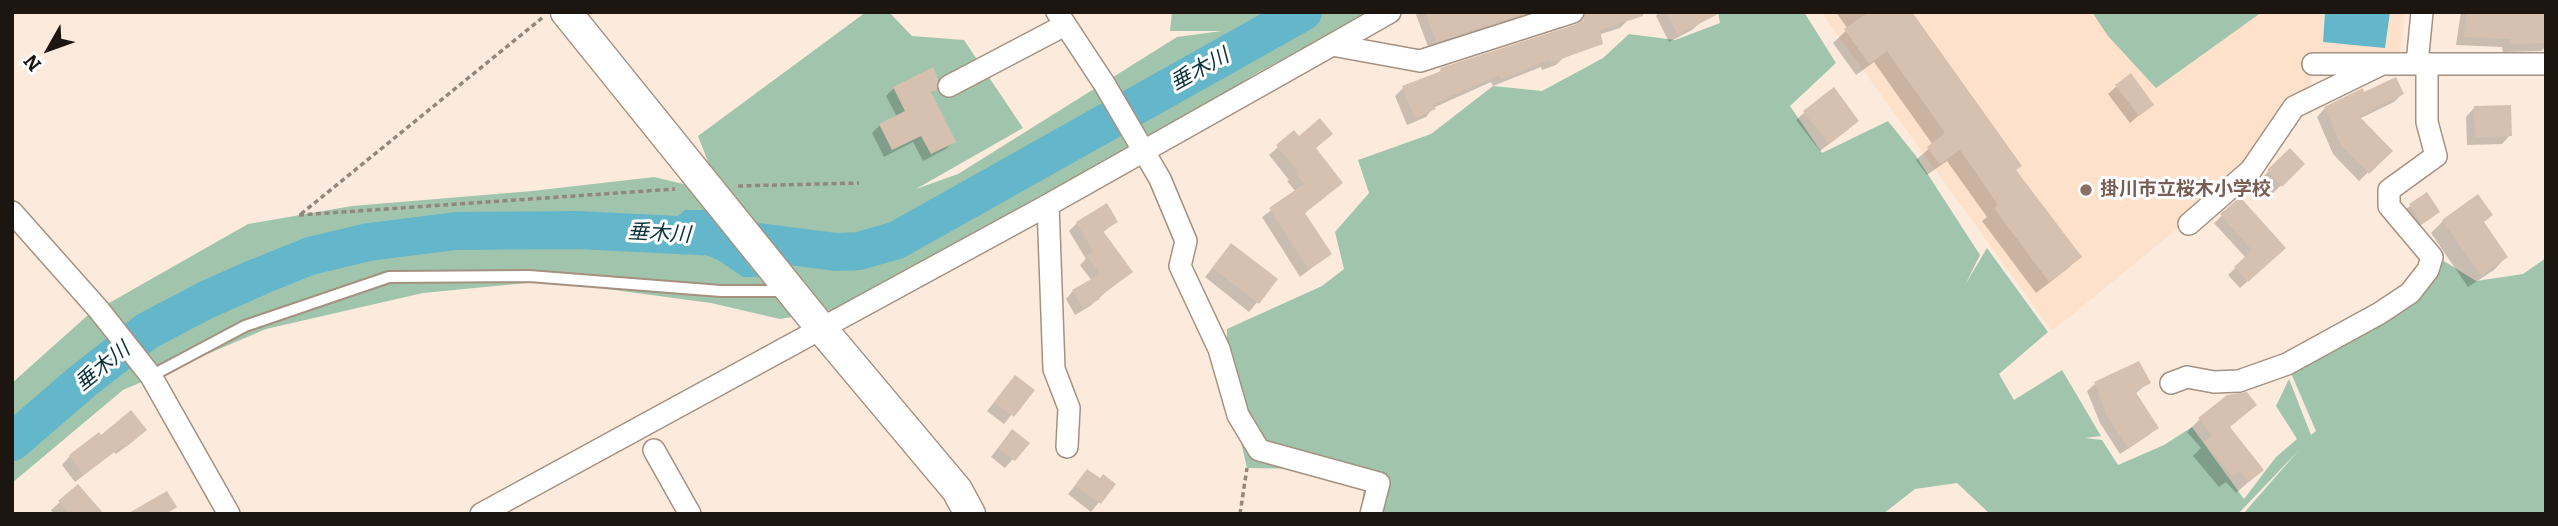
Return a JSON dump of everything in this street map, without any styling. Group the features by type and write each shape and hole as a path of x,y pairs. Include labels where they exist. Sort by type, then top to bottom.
{"street":[{"path":"566,12 819,326 957,490 970,514"},
{"path":"481,514 819,326 1048,205 1138,143 1332,45 1390,12"},
{"path":"1332,45 1420,61 1573,12"},
{"path":"2171,383 2187,377 2214,382 2239,381 2287,365 2380,313 2410,293 2428,270 2432,257 2389,206 2389,190 2436,156 2427,122 2422,64 2422,12"},
{"path":"949,86 1061,18 1105,85 1160,180 1186,241 1180,266 1219,349 1238,415 1259,450 1379,482 1371,514"},
{"path":"2314,64 2546,64"},
{"path":"2189,224 2251,170 2294,107 2382,64"},
{"path":"1048,205 1054,369 1069,408 1067,446"},
{"path":"12,212 99,310 151,376 229,514"},
{"path":"654,450 690,514"}],"lane":[{"path":"151,376 245,326 389,277 529,276 721,291 784,291"}],"path":[{"path":"549,12 299,215 707,187 859,183"},
{"path":"1240,514 1247,468"}],"shaded area":[{"name":"掛川市立桜木小学校","path":"1821,12 2405,12 2399,64 2312,51 2311,86 2271,120 2251,165 2052,331"}],"green space":[{"path":"866,12 889,12 912,36 964,40 1023,128 916,189 958,174 1177,37 1222,31 1170,31 1172,12 1371,12 1257,73 1099,172 839,309 780,319 711,303 547,281 423,293 266,329 123,390 12,483 12,383 88,315 248,224 352,206 532,191 654,177 730,195 716,182 698,136"},
{"path":"1718,12 1804,12 1836,63 1790,106 1822,153 1888,121 1916,156 1980,255 1965,285 1987,248 2048,332 1999,374 2014,400 2062,370 2101,436 2085,438 2102,440 2118,465 2164,445 2192,427 2244,499 2276,457 2297,439 2276,406 2289,379 2311,435 2316,431 2287,364 2397,311 2439,258 2476,281 2523,274 2546,258 2546,514 2243,514 2299,450 2238,514 1990,514 1957,483 1915,489 1883,514 1360,514 1367,470 1247,468 1225,375 1227,329 1322,286 1344,269 1335,232 1369,193 1358,160 1431,134 1493,86 1542,91 1603,58 1629,34 1675,40 1720,23"},
{"path":"2092,12 2262,12 2156,88 2108,36"}],"water":[{"path":"2325,12 2390,12 2385,48 2323,42"},
{"path":"685,210 705,210 758,277 743,277 718,260 690,249 610,242 612,231 656,234"}],"building":[{"path":"1425,12 1529,12 1437,42"},
{"path":"1586,12 1643,12 1643,16 1600,30 1603,44 1550,63 1549,60 1501,79 1499,75 1433,104 1436,109 1415,118 1402,86 1441,71 1440,68 1577,24 1583,20"},
{"path":"1666,12 1722,12 1678,35"},
{"path":"1869,12 1912,12 2022,166 2016,170 2082,257 2049,282 1994,208 1998,205 1960,150 1940,164 1927,147 1945,133 1887,51 1869,64 1844,29"},
{"path":"2467,12 2546,12 2546,43 2510,44 2510,39 2464,37"},
{"path":"933,67 938,79 937,90 931,92 956,142 931,154 921,136 892,150 879,124 905,111 893,87"},
{"path":"2131,73 2154,105 2139,116 2115,85"},
{"path":"2396,77 2404,94 2359,116 2393,151 2369,174 2341,145 2324,107 2363,88 2364,92"},
{"path":"1834,87 1859,121 1829,144 1803,111"},
{"path":"2511,105 2512,136 2475,137 2474,106"},
{"path":"1320,118 1333,134 1316,148 1343,183 1305,213 1332,254 1309,270 1269,208 1304,184 1295,172 1297,170 1276,145 1294,130 1299,136"},
{"path":"2290,148 2305,164 2282,187 2267,170"},
{"path":"2427,192 2440,212 2422,224 2409,204"},
{"path":"2478,194 2493,215 2484,222 2508,257 2481,276 2442,220"},
{"path":"2240,197 2286,248 2248,282 2234,267 2252,250 2220,214"},
{"path":"1107,203 1118,222 1103,231 1133,272 1099,297 1100,299 1083,308 1072,290 1100,274 1087,256 1093,251 1076,222"},
{"path":"1231,243 1278,279 1259,304 1212,268"},
{"path":"2139,361 2151,383 2135,391 2159,428 2128,448 2107,416 2094,382"},
{"path":"1015,375 1035,390 1014,417 994,402"},
{"path":"2247,392 2257,405 2230,427 2264,470 2249,482 2239,471 2232,476 2204,442 2212,435 2198,418 2227,395"},
{"path":"131,410 147,430 84,475 69,455 99,432 101,435"},
{"path":"1012,429 1030,443 1015,461 998,448"},
{"path":"1087,469 1100,478 1103,474 1116,484 1101,504 1075,485"},
{"path":"78,484 104,514 70,514 58,501"},
{"path":"167,491 177,507 166,514 127,514"}],"waterway":[{"name":"垂木川","path":"12,442 84,380 147,331 206,300 310,256 369,242 456,231 577,230 719,237 836,252 859,251 897,240 1303,12"}],"place":[{"name":"掛川市立桜木小学校","path":"2086,190"}]}
